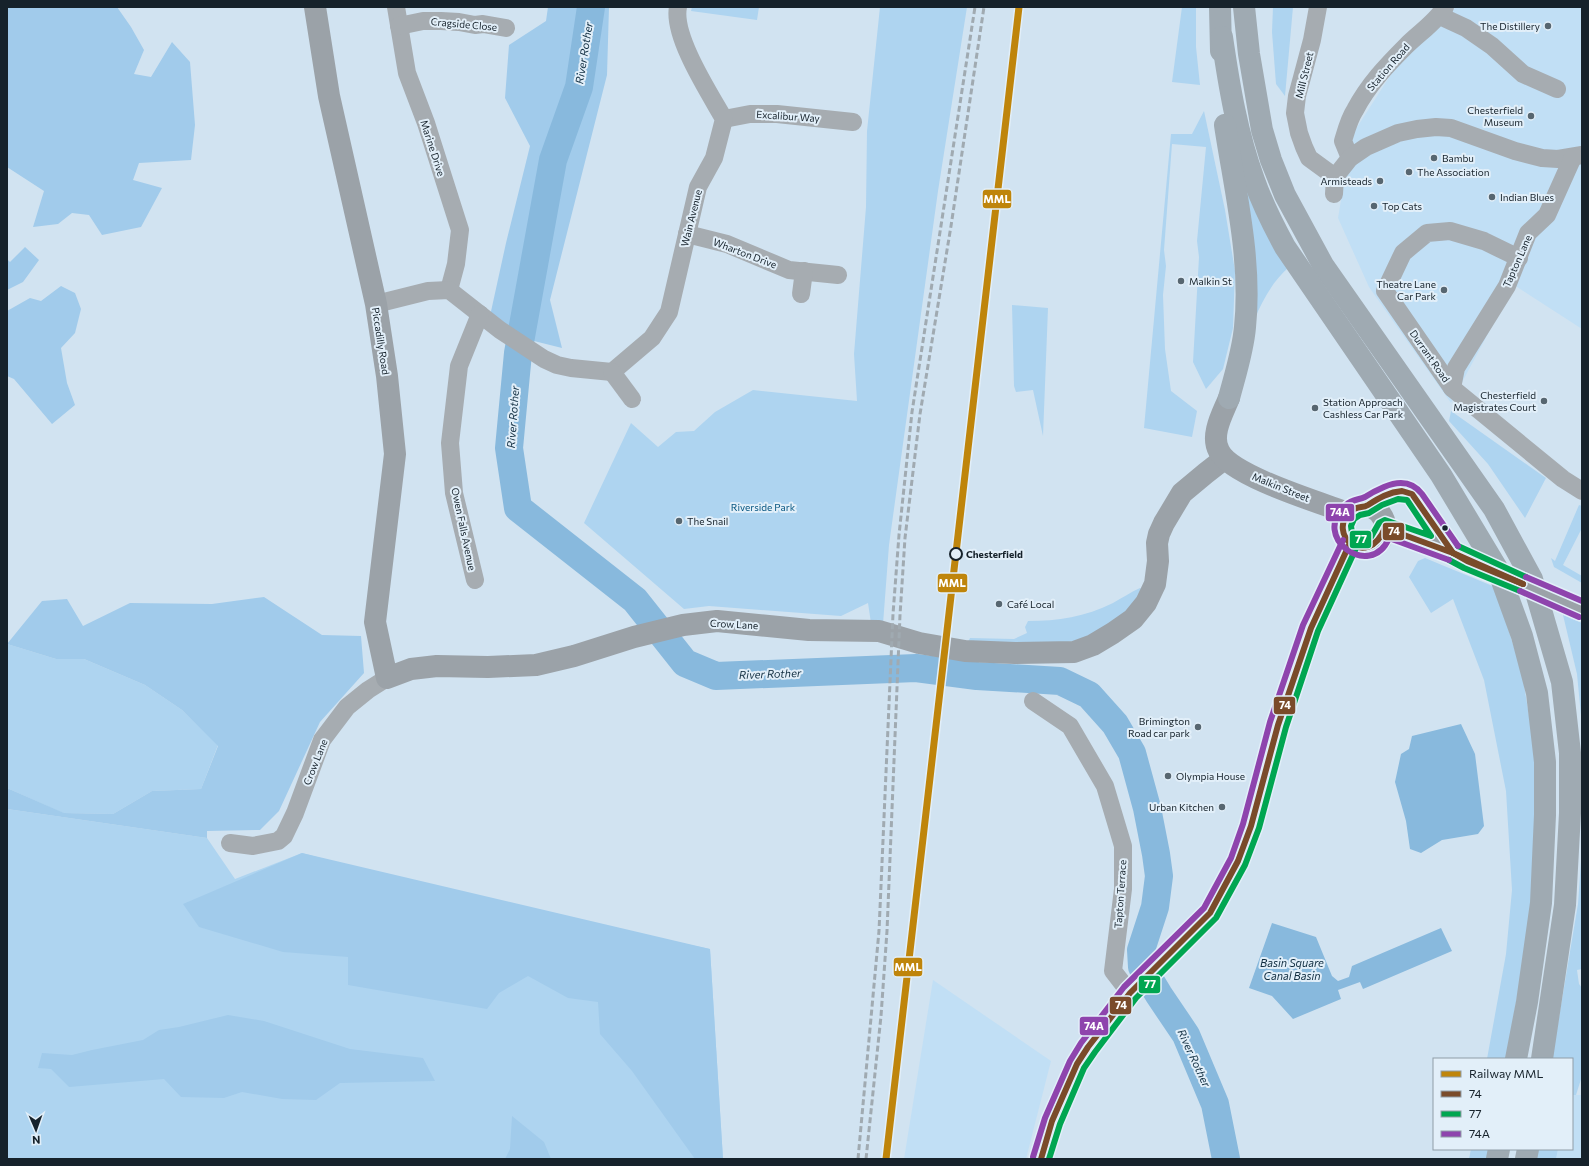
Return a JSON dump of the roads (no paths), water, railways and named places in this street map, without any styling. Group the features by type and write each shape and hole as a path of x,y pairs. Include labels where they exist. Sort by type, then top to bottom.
{"highway":[{"path":"1220,7 1222,36 1229,86 1244,151 1254,180 1272,222 1285,247 1441,475 1478,536 1498,570 1522,636 1537,693 1545,762 1545,815 1541,903 1527,1002 1516,1058"},
{"path":"1244,7 1249,54 1262,130 1271,160 1285,195 1322,265 1494,509 1532,578 1562,682 1570,753 1570,813 1565,905 1542,1058"},
{"path":"1222,36 1220,87 1242,231 1247,291 1245,328 1230,398"}],"street":[{"name":"Piccadilly Road","path":"315,7 329,96 376,304 387,376 395,454 376,622 387,678"},
{"name":"Marine Drive","path":"396,7 407,73 426,123 460,230 456,264 449,290"},
{"path":"678,7 678,21 686,50 724,119"},
{"name":"Mill Street","path":"1318,7 1312,40 1297,96 1295,113 1299,133 1309,158 1335,177"},
{"path":"1443,11 1492,46 1523,74 1557,89"},
{"name":"Station Road","path":"1350,158 1342,141 1354,111 1361,99 1372,82 1395,57 1443,11"},
{"name":"Cragside Close","path":"399,26 423,21 441,21 475,25 483,24 506,28"},
{"name":"Excalibur Way","path":"724,119 750,114 777,114 853,122"},
{"name":"Wain Avenue","path":"612,372 652,338 669,312 698,187 714,158 724,119"},
{"path":"1334,194 1335,177 1350,158 1366,147 1398,133 1436,127 1451,128 1542,158 1558,159 1577,156"},
{"name":"Tapton Lane","path":"1452,388 1456,368 1507,286 1528,233 1548,215 1577,156"},
{"name":"Durrant Road","path":"1519,258 1484,241 1450,231 1427,233 1403,253 1385,291 1452,388 1563,479 1582,491"},
{"name":"Wharton Drive","path":"687,234 727,244 789,270 838,275"},
{"path":"801,294 804,271"},
{"path":"376,304 428,291 449,290 500,330 544,359 557,365 572,368 612,372 632,399"},
{"name":"Owen Falls Avenue","path":"475,580 454,493 450,443 459,366 480,314"},
{"path":"1230,398 1219,424 1216,437 1218,451 1231,464"},
{"name":"Crow Lane","path":"230,843 253,846 278,841 284,836 295,813 322,740 347,706 387,678 411,669 437,666 536,665 574,656 634,637 683,625 717,621 809,630 879,631 919,643 965,651 1015,653 1074,652 1093,645 1132,619 1146,603 1155,584 1158,561 1157,543 1159,534 1182,494 1206,472 1231,464"},
{"name":"Malkin Street","path":"1231,464 1305,498 1357,510"},
{"path":"1357,510 1374,508 1380,513 1384,520 1385,528 1383,536 1378,543 1371,547 1357,547 1350,543 1345,536 1343,529 1344,520 1357,510 1388,494 1405,490 1413,494 1425,515 1453,553"},
{"path":"1385,528 1453,553 1582,610"},
{"path":"1041,1159 1052,1122 1077,1064 1106,1022 1130,994 1210,913 1238,861 1251,826 1278,725 1311,628 1350,543"},
{"name":"Tapton Terrace","path":"1033,701 1070,726 1105,786 1123,846 1123,889 1113,971 1130,994"}],"water":[{"path":"1461,724 1475,754 1484,826 1478,834 1442,840 1421,853 1410,849 1406,821 1395,782 1401,754 1409,749 1412,736"},
{"name":"Basin Square Canal Basin","path":"1272,923 1316,937 1332,976 1338,981 1349,977 1352,966 1441,928 1452,951 1363,989 1360,982 1338,990 1341,999 1293,1019 1272,996 1249,988"}],"waterway":[{"name":"River Rother","path":"591,7 579,87 553,160 518,353 509,448 518,508 635,600 685,663 716,676 916,668 977,676 1060,681 1089,695 1115,724 1132,753 1147,808 1156,854 1159,876 1155,907 1141,950 1142,967 1186,1035 1215,1104 1226,1159"}],"railway":[{"path":"858,1159 879,931 893,614 899,535 912,412 975,7"},
{"path":"866,1159 881,1016 887,931 900,615 905,538 920,414 951,226 984,7"}],"rail line":[{"name":"MML","path":"886,1159 1019,7"}],"place":[{"name":"The Distillery","path":"1548,26"},
{"name":"Chesterfield Museum","path":"1531,116"},
{"name":"Bambu","path":"1434,158"},
{"name":"The Association","path":"1409,172"},
{"name":"Armisteads","path":"1380,181"},
{"name":"Indian Blues","path":"1492,197"},
{"name":"Top Cats","path":"1374,206"},
{"name":"Malkin St","path":"1181,281"},
{"name":"Theatre Lane Car Park","path":"1444,290"},
{"name":"Chesterfield Magistrates Court","path":"1544,401"},
{"name":"Station Approach Cashless Car Park","path":"1315,408"},
{"name":"The Snail","path":"679,521"},
{"name":"Chesterfield","path":"956,554"},
{"name":"Café Local","path":"999,604"},
{"name":"Brimington Road car park","path":"1198,727"},
{"name":"Olympia House","path":"1168,776"},
{"name":"Urban Kitchen","path":"1222,807"}],"park label":[{"name":"Riverside Park","path":"763,507"}]}
